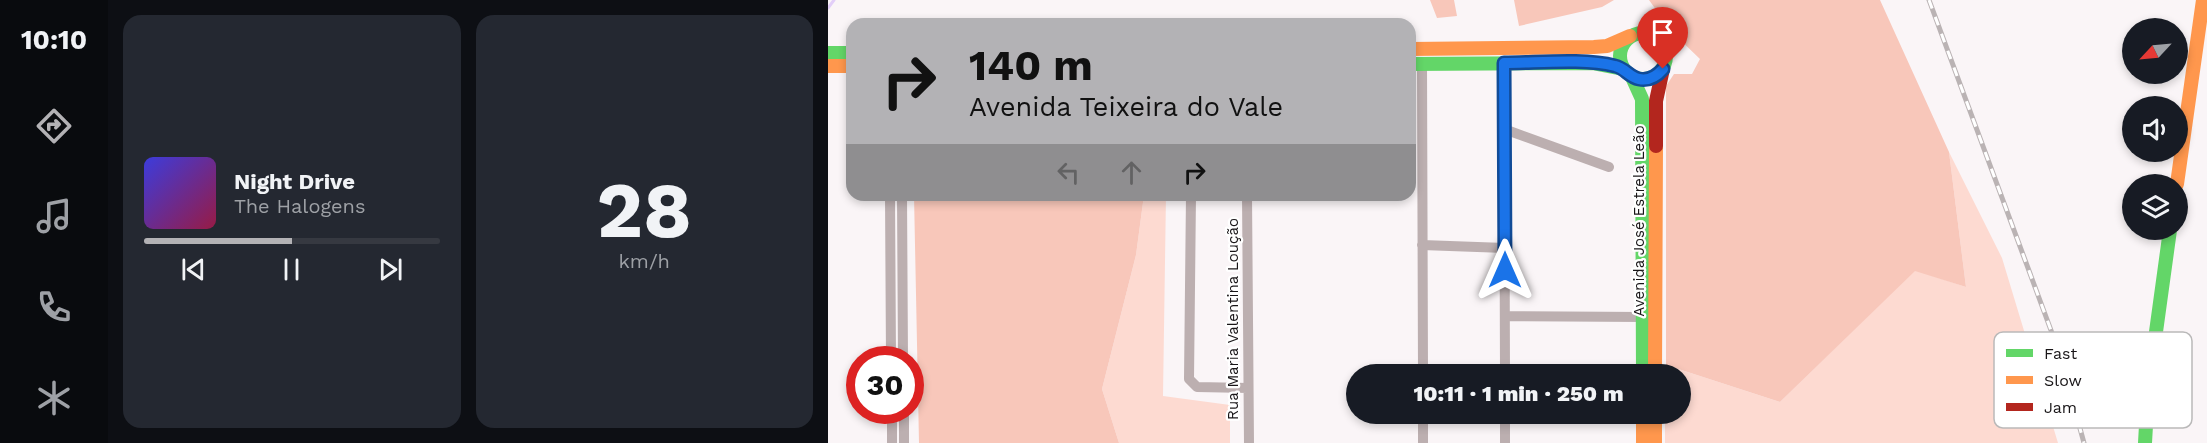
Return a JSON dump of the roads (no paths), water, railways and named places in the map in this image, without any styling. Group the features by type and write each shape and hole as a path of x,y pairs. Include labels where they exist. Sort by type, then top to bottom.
{"street":[{"path":"2177,174 2203,0"},
{"path":"1416,49 1594,47 1607,46 1630,36 1645,33 1659,39 1666,53 1663,69 1653,77 1646,79 1592,63 1416,64 1422,245 1423,364"},
{"path":"1628,73 1620,62 1621,48 1630,36"},
{"path":"828,53 846,53"},
{"path":"1504,63 1505,364"},
{"path":"828,66 846,66"},
{"name":"Avenida José Estrela Leão","path":"1655,364 1656,101 1663,69"},
{"name":"Avenida José Estrela Leão","path":"1628,73 1642,99 1643,364"},
{"path":"1504,129 1609,167"},
{"path":"890,201 891,346"},
{"path":"902,201 903,346"},
{"path":"1191,201 1189,379 1197,387 1248,388"},
{"name":"Rua Maria Valentina Loução","path":"1247,201 1249,443"},
{"path":"2156,332 2169,240"},
{"path":"1422,245 1505,248"},
{"path":"1505,316 1643,317"},
{"path":"892,424 892,443"},
{"path":"904,424 904,443"},
{"path":"1423,424 1423,443"},
{"path":"1505,424 1505,443"},
{"path":"1642,443 1645,424"},
{"path":"1650,424 1655,443"},
{"path":"2145,443 2146,428"}],"waterway":[{"path":"828,8 834,0"}],"railway":[{"path":"1929,0 2052,332"},
{"path":"2080,428 2084,443"}]}
